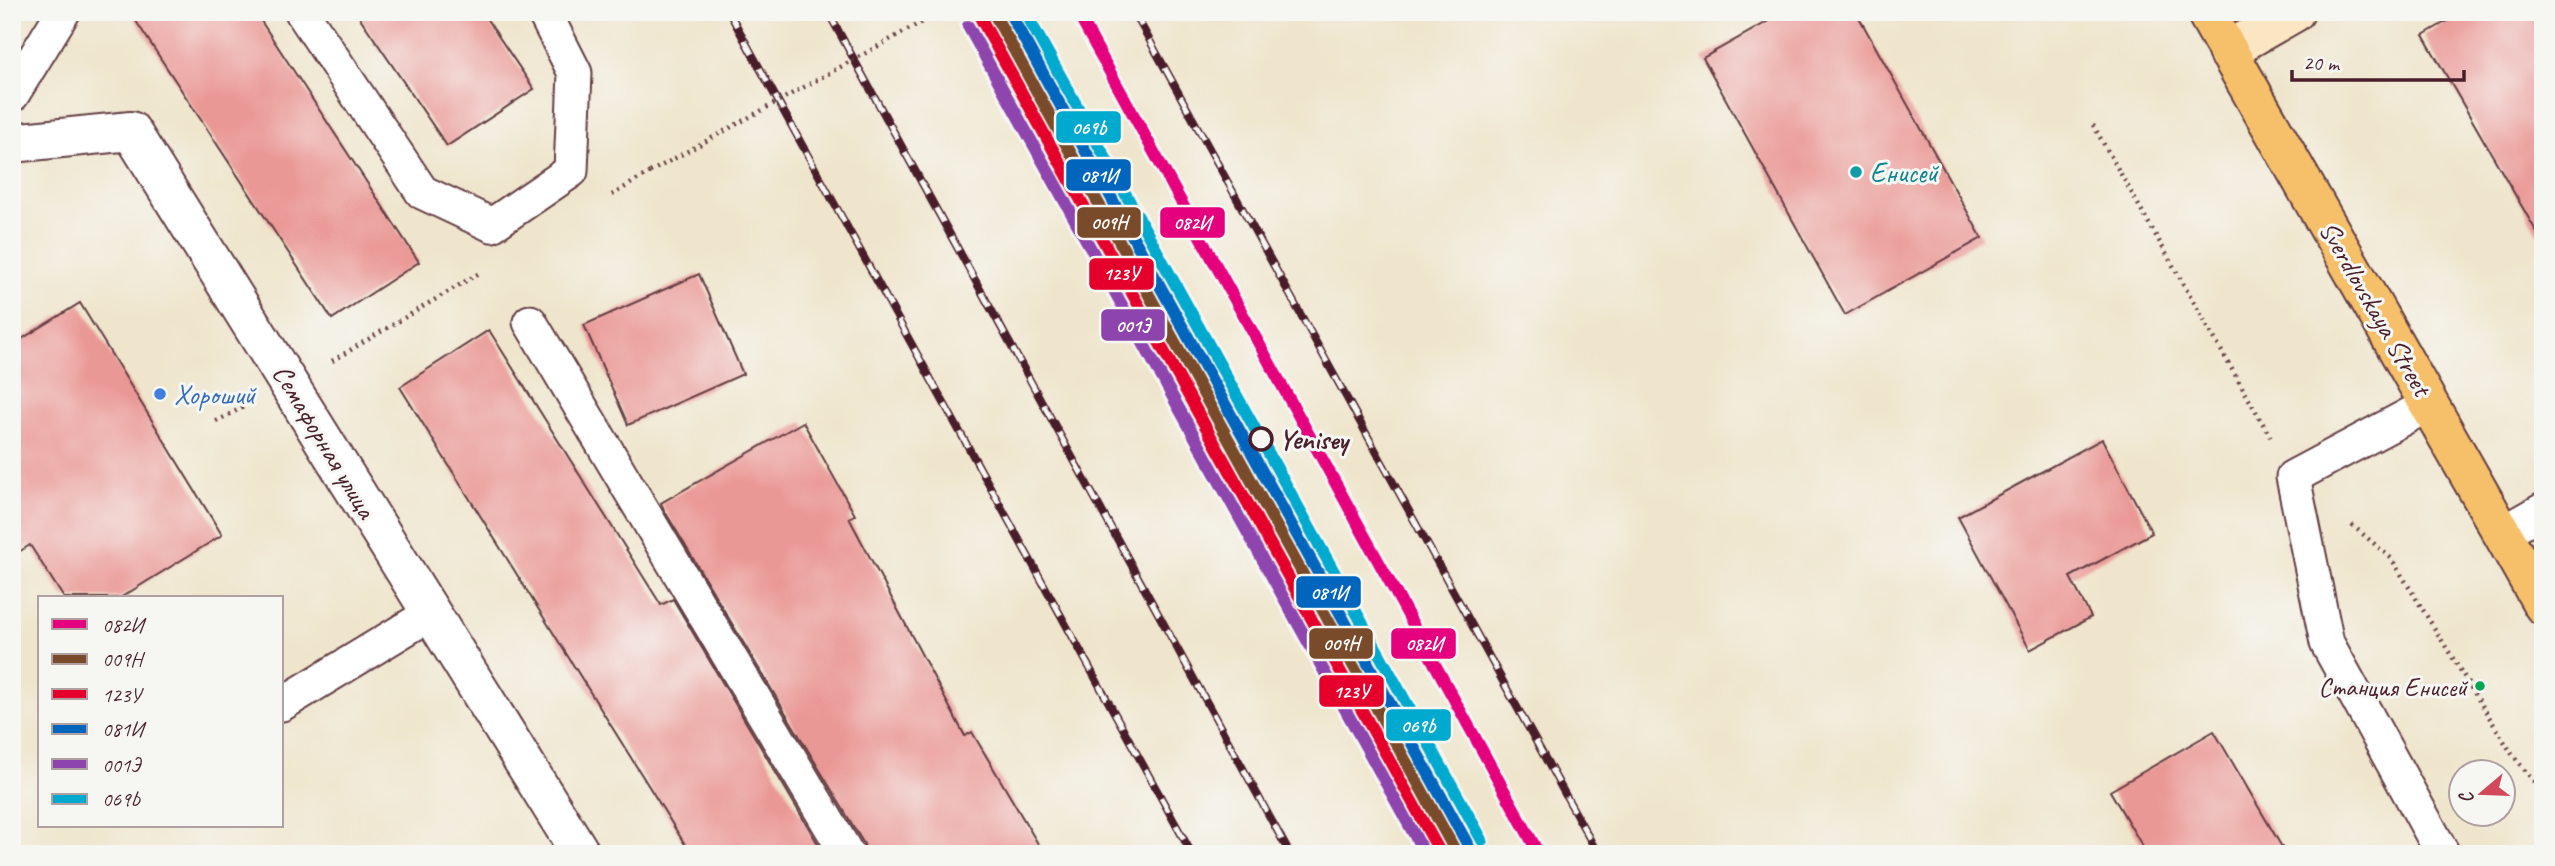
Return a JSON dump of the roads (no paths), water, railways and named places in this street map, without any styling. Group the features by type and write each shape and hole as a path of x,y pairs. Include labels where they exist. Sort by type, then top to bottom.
{"highway":[{"name":"Sverdlovskaya Street","path":"2206,12 2543,605"}],"main road":[{"path":"2227,51 2295,12"}],"street":[{"name":"Семафорная улица","path":"12,143 131,131 581,854"}],"lane":[{"path":"12,94 63,12"},
{"path":"302,12 422,192 492,225 571,171 575,73 544,12"},
{"path":"530,322 847,854"},
{"path":"2430,404 2293,477 2327,643 2443,854"},
{"path":"2501,534 2543,510"},
{"path":"284,703 430,614"}],"railway":[{"path":"729,12 1192,854"},
{"path":"828,12 1290,854"},
{"path":"1134,12 1598,854"}],"place":[{"name":"Енисей","path":"1856,172"},
{"name":"Хороший","path":"160,394"},
{"name":"Yenisey","path":"1261,439"},
{"name":"Станция Енисей","path":"2480,686"}]}
